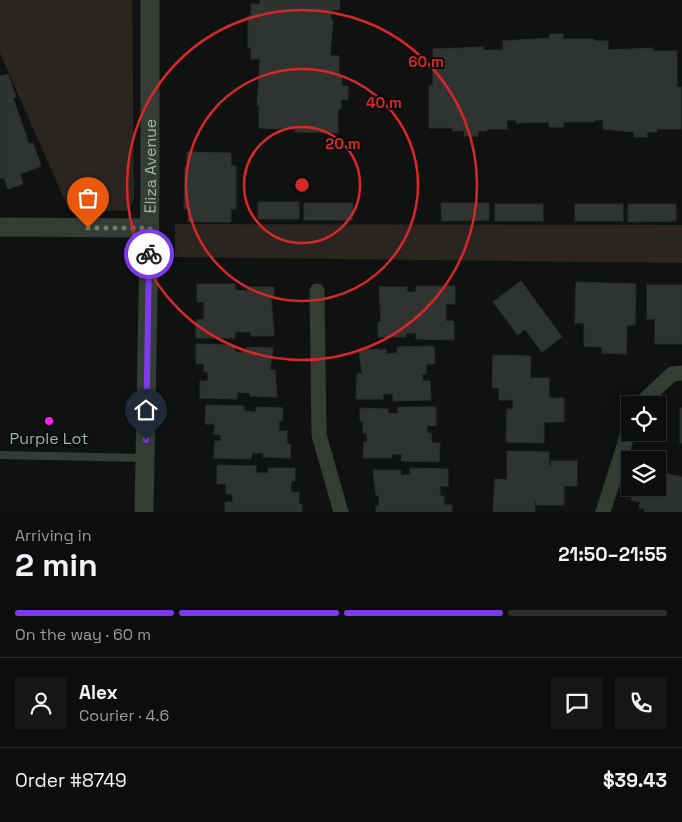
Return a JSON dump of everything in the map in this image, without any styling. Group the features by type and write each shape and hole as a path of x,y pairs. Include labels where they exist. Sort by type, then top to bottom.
{"street":[{"name":"Eliza Avenue","path":"144,512 150,228 150,0"},
{"path":"0,227 150,228"},
{"path":"317,291 319,435 341,512"},
{"path":"649,396 672,374 682,373"},
{"path":"603,512 626,441"}],"lane":[{"path":"0,455 146,458"}],"shaded area":[{"path":"0,0 132,0 134,198 128,211 69,210 0,53"},
{"path":"175,224 682,225 682,263 175,257"}],"building":[{"path":"260,0 340,0 339,10 331,10 331,20 333,20 330,56 339,56 339,75 342,75 342,86 348,86 348,100 341,99 341,109 338,109 338,133 295,132 295,129 259,128 259,105 257,105 260,59 251,59 251,48 248,48 248,16 251,16 251,4 260,4"},
{"path":"550,34 563,34 563,39 608,41 608,50 653,48 653,51 677,51 677,87 681,87 681,129 657,129 657,132 647,132 647,137 634,137 634,132 603,129 603,120 594,120 594,122 563,122 563,127 549,127 549,122 516,123 516,120 507,120 507,129 478,131 478,136 464,136 465,131 453,131 452,128 429,128 429,86 433,86 433,49 484,47 483,50 503,50 503,41 550,38"},
{"path":"8,74 16,97 13,98 29,144 33,143 41,166 20,174 23,184 8,189 4,178 0,178 0,76"},
{"path":"187,152 231,153 231,166 236,166 236,209 231,209 231,222 188,222 188,209 184,209"},
{"path":"258,202 299,202 299,219 258,219"},
{"path":"304,203 353,203 352,220 304,220"},
{"path":"441,203 489,203 489,220 442,221"},
{"path":"495,204 543,204 543,221 495,221"},
{"path":"575,204 623,204 623,221 575,221"},
{"path":"628,204 676,204 676,221 628,222"},
{"path":"521,281 562,337 542,352 525,329 518,335 493,302"},
{"path":"576,282 636,284 635,325 627,325 626,354 602,353 602,347 584,346 584,323 575,323"},
{"path":"197,284 235,284 235,290 248,291 247,287 274,287 274,296 271,296 274,336 251,336 251,332 235,332 235,338 196,338 196,320 204,319 204,302 197,302"},
{"path":"647,285 682,285 682,344 655,344 655,319 647,319"},
{"path":"416,286 455,286 455,304 446,304 446,321 454,321 454,340 416,339 416,333 406,333 406,337 378,337 378,322 381,322 379,287 407,287 407,292 416,292"},
{"path":"196,344 235,345 235,352 246,352 247,347 273,348 270,370 275,370 277,397 250,396 250,393 237,392 237,399 200,398 200,381 208,381 208,372 204,372 204,364 196,364"},
{"path":"434,346 435,364 426,364 426,374 422,374 423,381 430,381 431,400 393,401 393,394 383,394 383,399 356,399 357,374 362,374 359,350 386,349 386,354 397,353 397,347"},
{"path":"493,355 531,356 530,378 549,378 549,398 564,398 564,422 544,422 544,443 506,442 507,409 513,409 513,400 499,400 499,388 492,388"},
{"path":"206,405 244,406 244,411 256,412 256,407 283,408 282,421 279,421 279,431 287,431 287,444 291,444 290,458 263,457 264,453 252,453 251,459 214,458 215,441 221,441 221,435 214,434 215,424 205,424"},
{"path":"398,407 436,407 436,426 427,425 427,433 431,433 432,443 440,443 439,462 401,461 402,454 392,454 392,458 363,458 364,442 367,442 367,433 363,433 363,421 360,421 360,408 388,409 388,413 398,414"},
{"path":"680,408 682,408 682,443 680,443"},
{"path":"507,451 549,452 549,466 551,466 551,461 577,461 577,486 564,486 564,505 537,505 535,499 535,512 493,512 495,479 507,480"},
{"path":"217,465 256,466 256,473 268,473 268,468 295,468 295,481 291,481 291,492 299,492 299,504 302,505 302,512 225,512 225,502 233,502 232,494 226,494 226,484 217,484"},
{"path":"410,468 448,469 448,486 440,486 440,496 444,496 444,505 452,505 452,512 376,512 376,506 379,506 379,496 376,495 373,470 401,470 401,475 410,475"},
{"path":"666,474 682,477 682,512 644,512 645,509 639,508 640,502 631,500 632,496 666,496"}],"way so far":[{"path":"88,228 150,228 149,254"}],"place":[{"name":"Purple Lot","path":"49,421"}],"route":[{"path":"146,440 149,254"}]}
